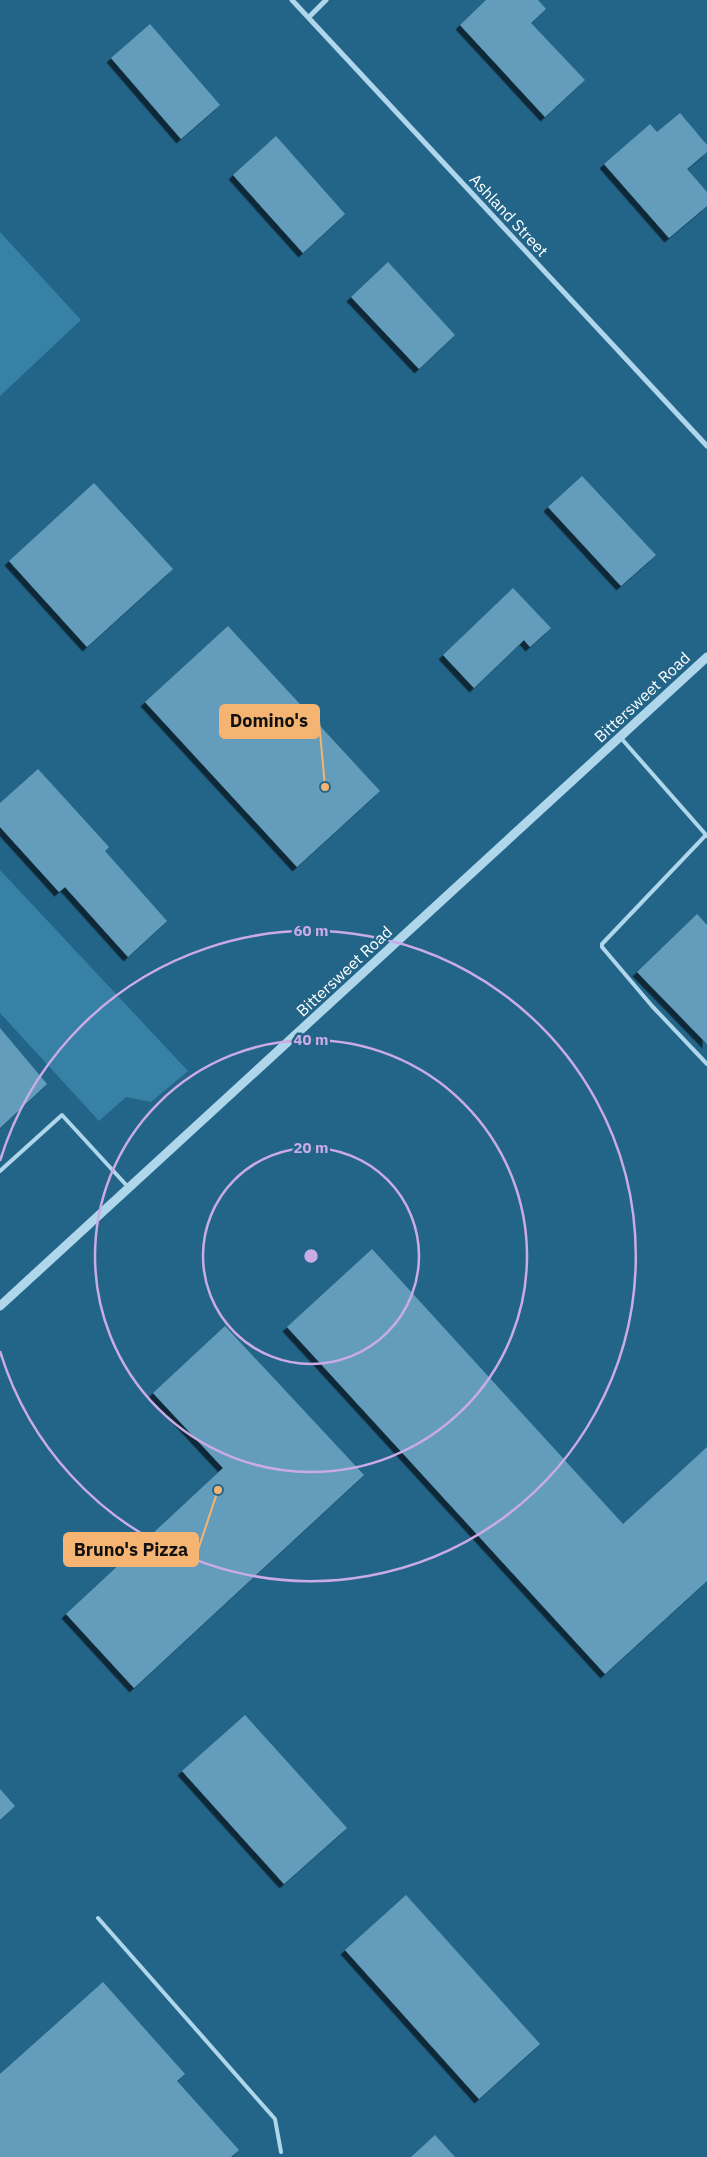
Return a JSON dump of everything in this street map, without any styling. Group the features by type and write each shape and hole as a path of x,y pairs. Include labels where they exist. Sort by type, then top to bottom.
{"street":[{"name":"Ashland Street","path":"292,0 707,446"},
{"path":"309,18 326,0"},
{"name":"Bittersweet Road","path":"0,1306 707,657"}],"lane":[{"path":"620,737 707,836 602,944 602,947 652,1006 707,1064"},
{"path":"0,1171 62,1115 129,1188"},
{"path":"98,1918 275,2119 281,2152"}],"shaded area":[{"path":"0,232 81,320 0,396"},
{"path":"0,870 188,1071 151,1102 126,1097 99,1121 0,1013"}],"building":[{"path":"486,0 538,0 546,9 531,23 585,80 545,117 460,25"},
{"path":"150,24 220,105 181,139 111,58"},
{"path":"680,113 707,145 707,152 687,169 707,192 707,206 669,238 604,164 650,124 657,132"},
{"path":"276,136 345,214 303,253 233,175"},
{"path":"388,262 455,335 419,369 351,297"},
{"path":"582,476 656,555 621,586 548,507"},
{"path":"94,483 173,569 87,647 9,561"},
{"path":"513,588 551,628 530,647 524,640 474,688 443,655"},
{"path":"228,626 380,791 297,867 145,702"},
{"path":"38,769 109,847 105,851 167,921 128,957 65,887 59,892 0,827 0,803"},
{"path":"697,914 707,925 707,1044 637,972"},
{"path":"0,1028 47,1084 0,1128"},
{"path":"372,1249 623,1524 707,1447 707,1581 605,1674 287,1327"},
{"path":"225,1326 364,1475 134,1688 66,1614 223,1468 153,1393"},
{"path":"245,1715 347,1828 284,1884 182,1771"},
{"path":"0,1789 15,1806 0,1820"},
{"path":"406,1895 540,2044 479,2099 345,1950"},
{"path":"103,1982 185,2074 177,2081 239,2150 231,2157 0,2157 0,2074"},
{"path":"435,2135 455,2157 411,2157"}],"place":[{"name":"Domino's","path":"325,787"},
{"name":"Bruno's Pizza","path":"218,1490"}]}
